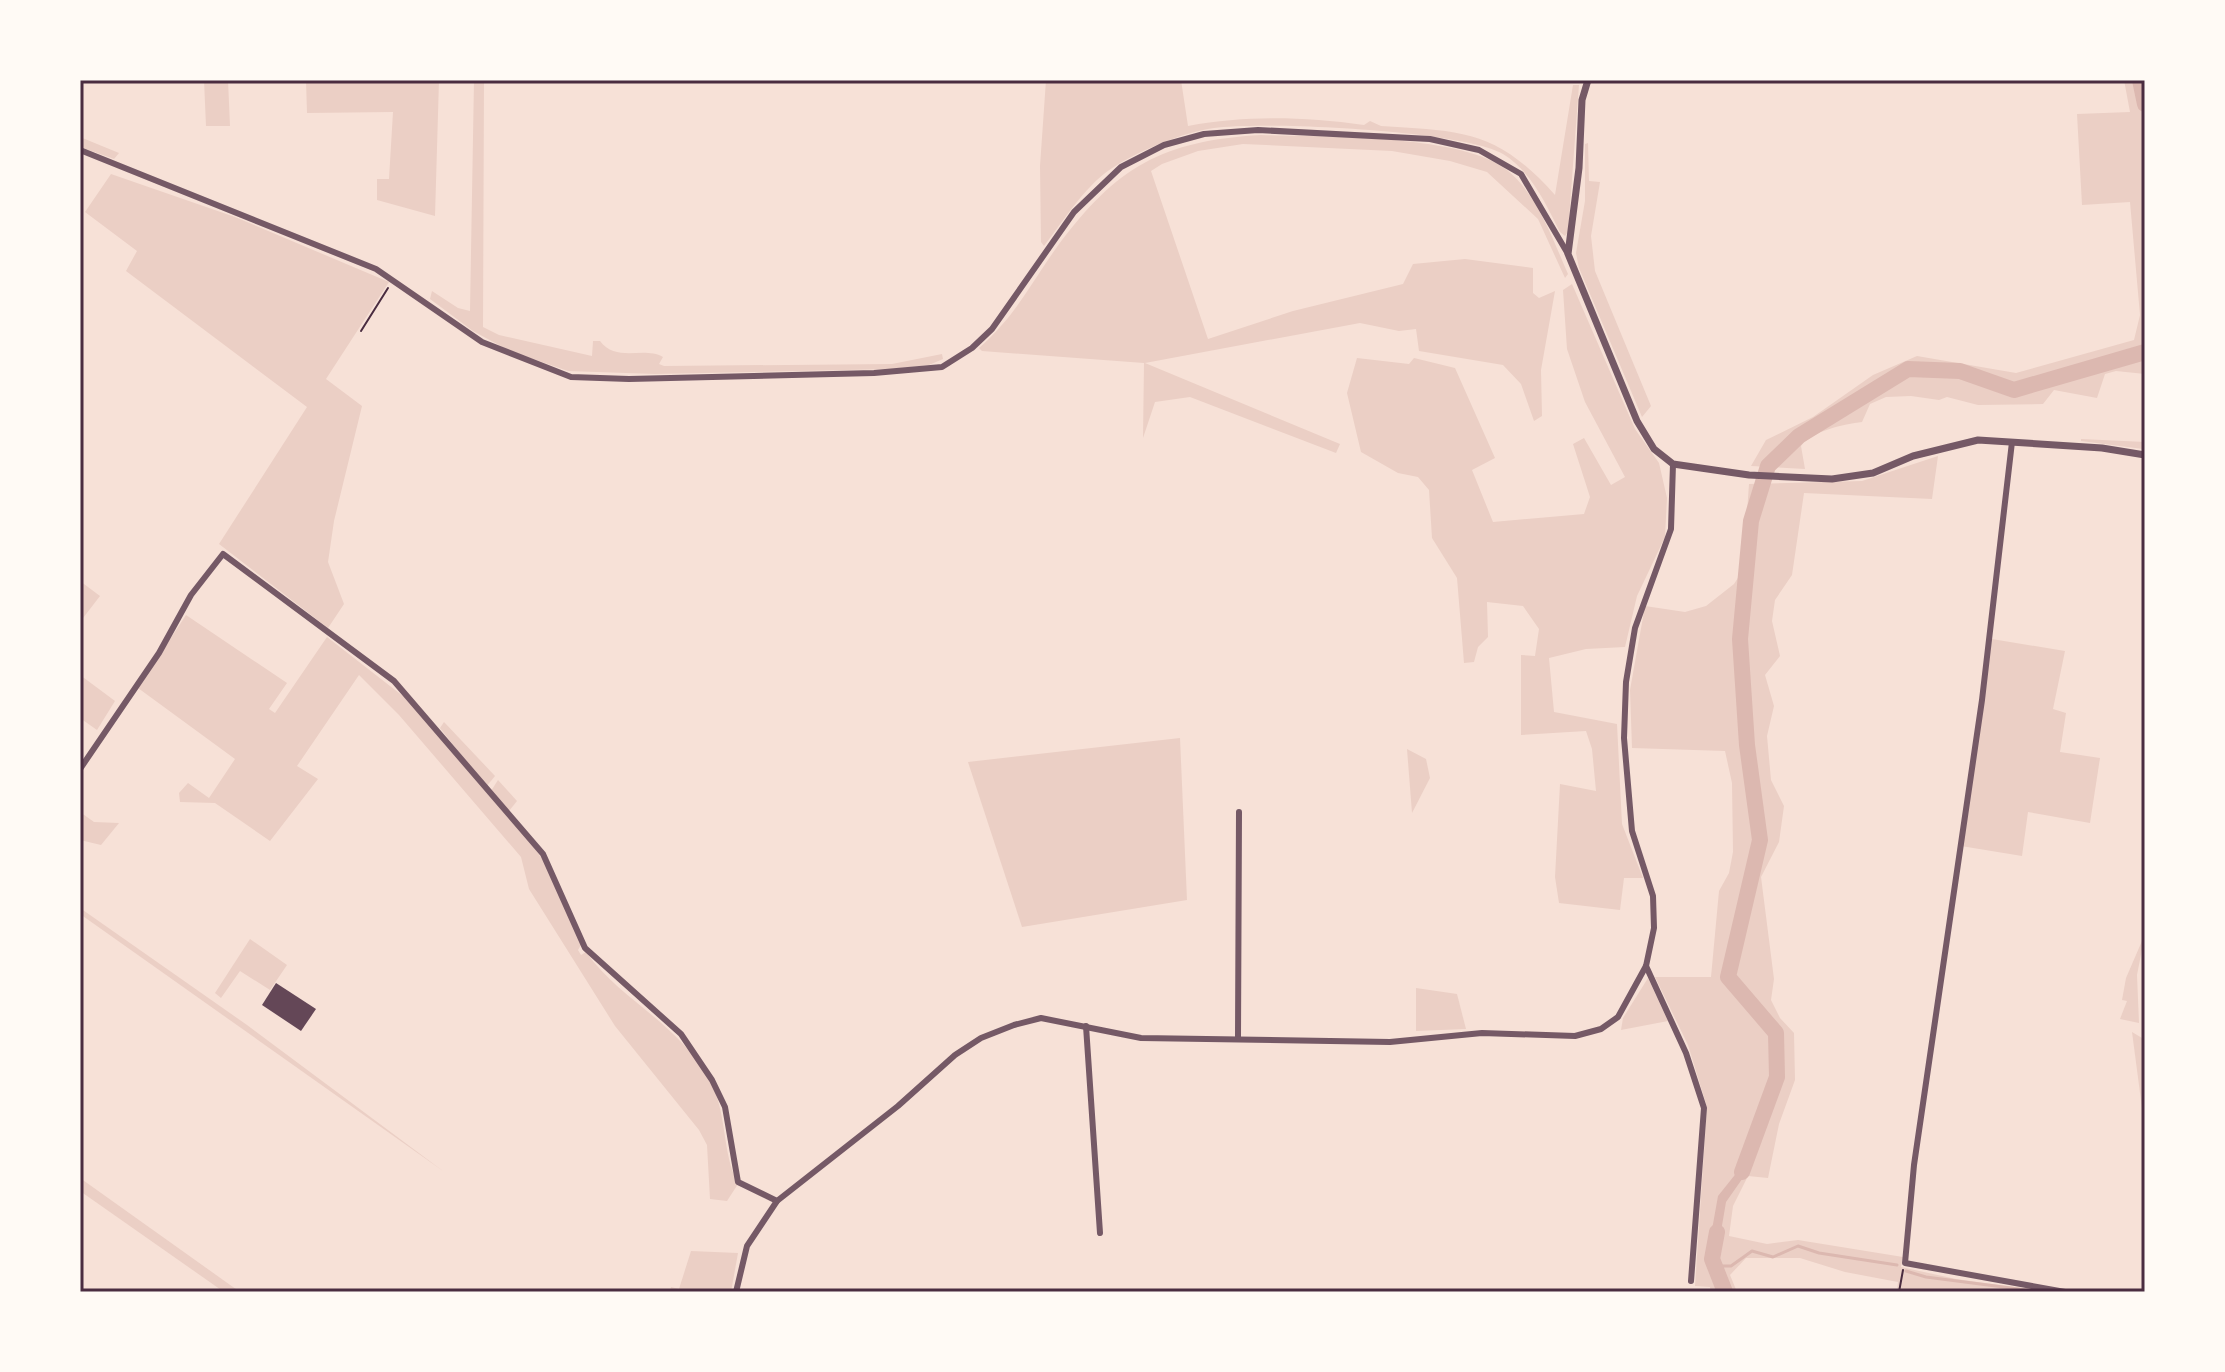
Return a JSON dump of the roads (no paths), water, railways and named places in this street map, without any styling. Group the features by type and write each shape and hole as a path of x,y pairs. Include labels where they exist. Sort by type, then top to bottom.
{"street":[{"path":"1568,254 1578,183 1582,100 1588,80"},
{"path":"80,150 376,269 482,342 571,377 629,379 915,372 942,367 972,348 992,329 1074,212 1121,167 1164,145 1204,134 1258,130 1430,139 1479,150 1521,174 1568,254 1637,421 1654,449 1673,464 1749,475 1856,477 1952,445 1978,440 2102,448 2145,455"},
{"path":"2012,442 1982,700 1914,1165 1905,1263 1959,1276 2065,1292"},
{"path":"736,1292 747,1246 777,1201 898,1106 955,1055 981,1038 1041,1018 1141,1038 1238,1037 1390,1042 1482,1033 1575,1036 1601,1029 1618,1017 1646,966 1654,928 1653,896 1632,831 1624,738 1626,682 1635,628 1671,529 1673,464"},
{"path":"80,769 159,653 191,595 223,554 394,681 428,716 463,764 543,854 585,948 599,964 681,1034 712,1080 725,1107 738,1182 777,1201"},
{"path":"1238,1037 1239,812"},
{"path":"1646,966 1686,1053 1704,1108 1691,1281"},
{"path":"1086,1026 1100,1233"}],"waterway":[{"path":"2140,80 2145,104"},
{"path":"1742,1172 1777,1077 1776,1033 1728,977 1760,840 1747,745 1740,639 1751,521 1768,466 1799,436 1908,369 1960,371 2014,390 2145,352"},
{"path":"1717,1232 1712,1259 1725,1292"},
{"path":"1715,1266 1731,1266 1752,1251 1773,1257 1798,1246 1819,1253 1897,1265"},
{"path":"1906,1271 1926,1277 2041,1292"}]}
